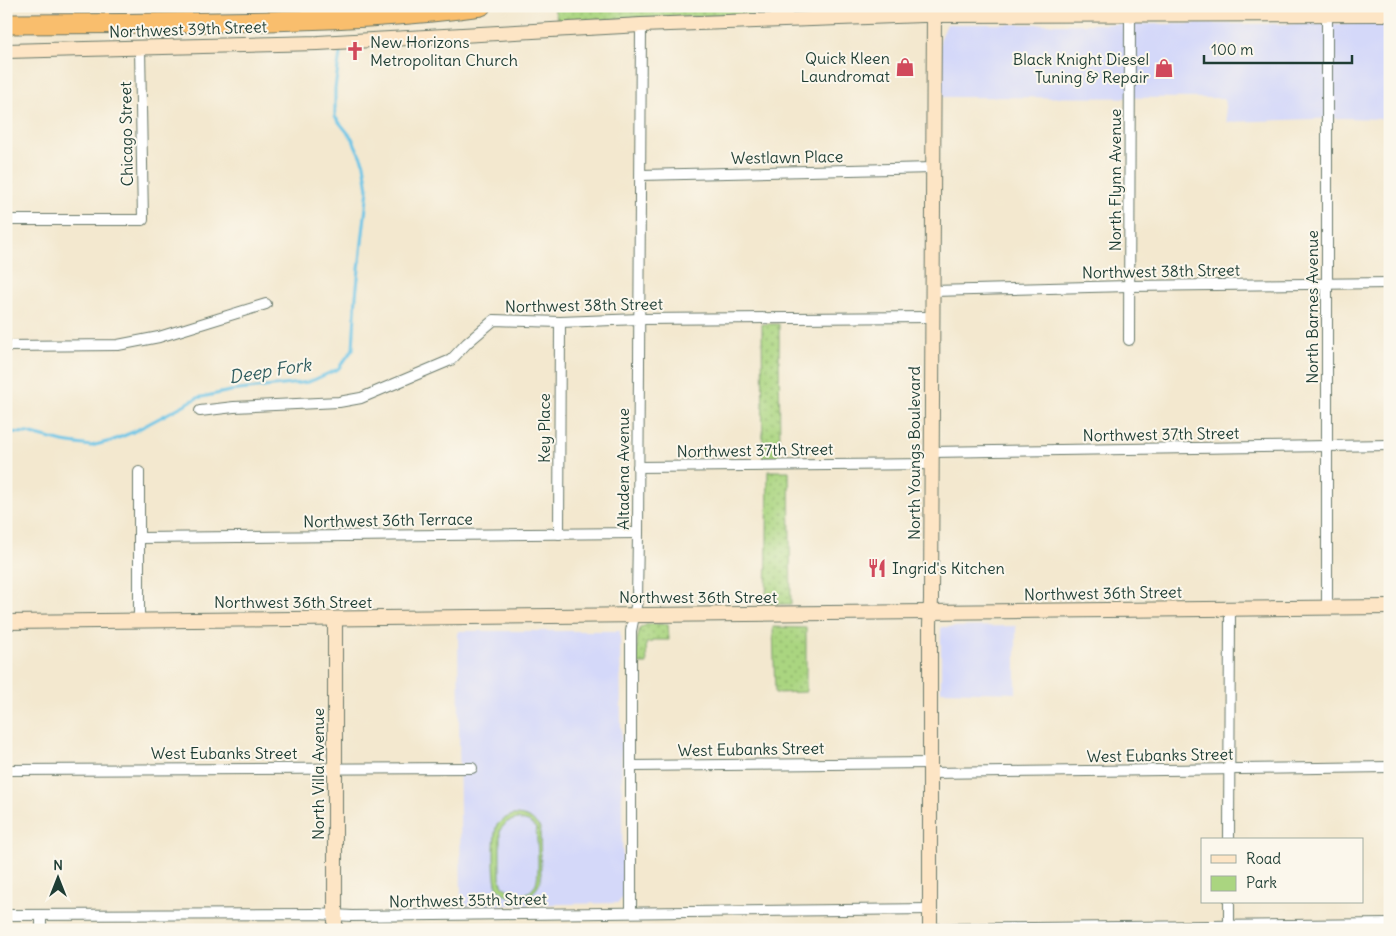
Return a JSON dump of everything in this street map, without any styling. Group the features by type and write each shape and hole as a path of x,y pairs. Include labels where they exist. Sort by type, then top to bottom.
{"highway":[{"path":"6,24 187,23 349,18 481,6"}],"street":[{"name":"Northwest 39th Street","path":"6,50 140,48 346,41 880,12 934,11 1130,15 1327,10 1390,14"},
{"name":"North Barnes Avenue","path":"1327,10 1327,608"},
{"name":"North Youngs Boulevard","path":"930,929 934,11"},
{"name":"North Flynn Avenue","path":"1129,340 1130,15"},
{"name":"Altadena Avenue","path":"631,912 631,631 637,601 641,25"},
{"name":"Chicago Street","path":"6,220 143,220 140,48"},
{"name":"Westlawn Place","path":"641,175 933,168"},
{"name":"Northwest 38th Street","path":"932,291 1129,286 1390,283"},
{"path":"6,346 118,345 159,337 266,304"},
{"name":"Northwest 38th Street","path":"200,411 244,406 339,402 361,398 451,360 494,320 560,322 640,319 932,317"},
{"name":"Key Place","path":"559,534 560,322"},
{"name":"Northwest 37th Street","path":"638,467 1328,446 1390,446"},
{"path":"139,472 140,620"},
{"name":"Northwest 36th Terrace","path":"139,538 638,533"},
{"name":"Northwest 36th Street","path":"6,622 1390,607"},
{"path":"1229,838 1230,609"},
{"name":"North Villa Avenue","path":"335,619 335,930"},
{"name":"West Eubanks Street","path":"632,766 1230,770 1390,767"},
{"name":"West Eubanks Street","path":"6,770 472,768"},
{"path":"1229,904 1229,927"},
{"name":"Northwest 35th Street","path":"6,915 479,915 930,909"},
{"path":"41,930 42,915"},
{"path":"930,929 1390,924"}],"shaded area":[{"path":"947,24 1390,24 1390,200 1388,200 1389,119 1341,118 1227,122 1224,98 940,97 940,40"},
{"path":"1016,626 1016,693 941,691 941,627"},
{"path":"458,631 620,631 623,897 618,903 461,906"}],"green space":[{"path":"562,6 848,6 841,11 558,22 554,8"},
{"path":"762,324 779,324 780,459 763,459"},
{"path":"768,471 789,471 791,604 766,605"},
{"path":"648,624 668,624 669,640 653,640 646,643 647,664 637,664 637,640 640,628"},
{"path":"773,627 806,628 806,692 775,693"},
{"path":"513,815 529,818 540,828 541,879 534,892 522,898 508,896 502,892 497,886 495,875 494,856 497,825","holes":["517,819 529,822 536,828 537,878 533,889 528,893 516,894 505,888 500,877 500,830 507,822"]}],"waterway":[{"name":"Deep Fork","path":"6,432 28,433 63,442 91,446 111,441 133,432 197,398 230,391 309,382 338,369 353,349 356,296 368,189 364,164 352,138 335,117 335,89 340,53"}],"place":[{"name":"New Horizons Metropolitan Church","path":"355,51"},
{"name":"Quick Kleen Laundromat","path":"905,67"},
{"name":"Black Knight Diesel Tuning & Repair","path":"1164,68"},
{"name":"Ingrid's Kitchen","path":"877,568"}]}
